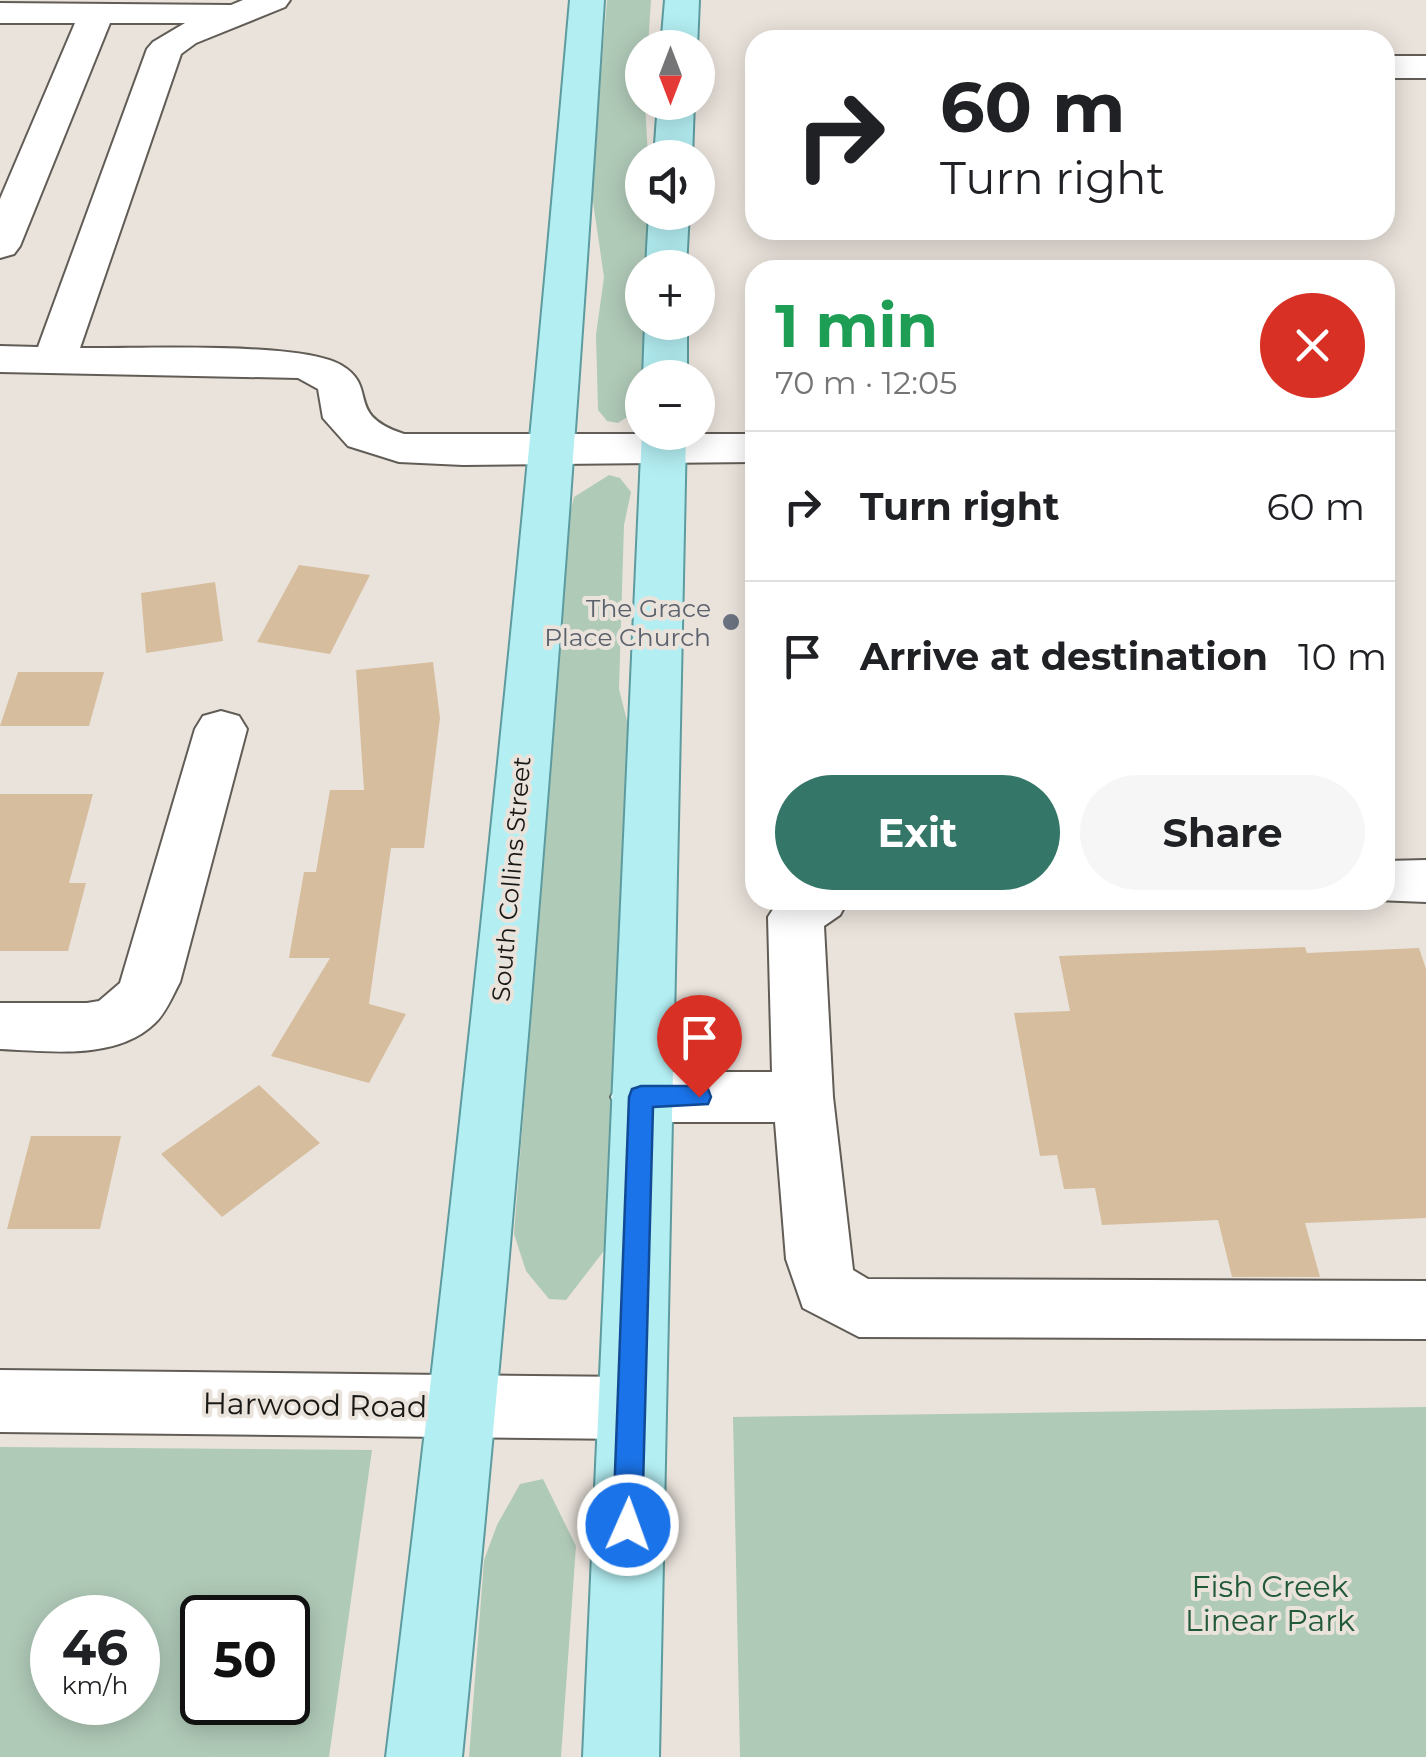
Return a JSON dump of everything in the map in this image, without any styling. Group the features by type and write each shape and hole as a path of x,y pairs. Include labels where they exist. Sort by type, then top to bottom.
{"main road":[{"name":"South Collins Street","path":"424,1757 463,1407 551,452 587,0"},
{"path":"680,30 682,0"},
{"path":"621,1757 664,450"}],"street":[{"path":"55,359 165,48 236,13 274,0"},
{"path":"0,13 236,13"},
{"path":"0,246 97,13"},
{"path":"1395,67 1426,67"},
{"path":"0,359 99,364 303,365 328,373 344,390 345,418 364,436 399,448 551,452 625,445"},
{"path":"715,445 745,447"},
{"path":"0,1026 110,1022 133,1008 151,982 222,729"},
{"path":"1395,882 1426,882"},
{"path":"805,910 796,917 803,1098 818,1259 826,1288 859,1308 1426,1310"},
{"path":"641,1097 803,1098"},
{"name":"Harwood Road","path":"0,1402 631,1408"}],"green space":[{"path":"607,0 651,0 649,30 625,30 625,120 646,120 647,140 625,140 625,230 654,230 653,250 625,250 625,340 651,340 650,360 625,360 625,418 618,423 607,421 598,410 596,335 604,277 591,188"},
{"path":"609,475 620,478 631,492 624,525 619,689 634,748 617,1234 566,1300 549,1299 526,1271 514,1234 570,513 574,497"},
{"name":"Fish Creek Linear Park","path":"1426,1407 1426,1757 740,1757 733,1417"},
{"path":"0,1447 372,1450 329,1757 0,1757"},
{"path":"543,1479 576,1546 561,1757 469,1757 484,1560 497,1525 520,1484"}],"building":[{"path":"299,565 370,575 330,654 257,642"},
{"path":"215,582 223,641 146,653 141,593"},
{"path":"433,662 440,718 424,848 391,848 369,1004 406,1014 369,1083 271,1056 330,958 289,958 304,872 316,872 330,790 364,790 356,670"},
{"path":"18,672 104,672 89,726 0,726"},
{"path":"0,794 93,794 69,883 86,883 68,951 0,951"},
{"path":"1305,947 1307,953 1419,948 1426,969 1426,1218 1305,1223 1320,1277 1232,1277 1218,1220 1102,1225 1095,1188 1064,1189 1057,1155 1040,1156 1014,1013 1070,1011 1059,956"},
{"path":"259,1085 320,1143 222,1217 161,1154"},
{"path":"31,1136 121,1136 100,1229 7,1229"}],"place":[{"name":"The Grace Place Church","path":"731,622"}],"route":[{"path":"628,1525 641,1097 699,1097"}]}
